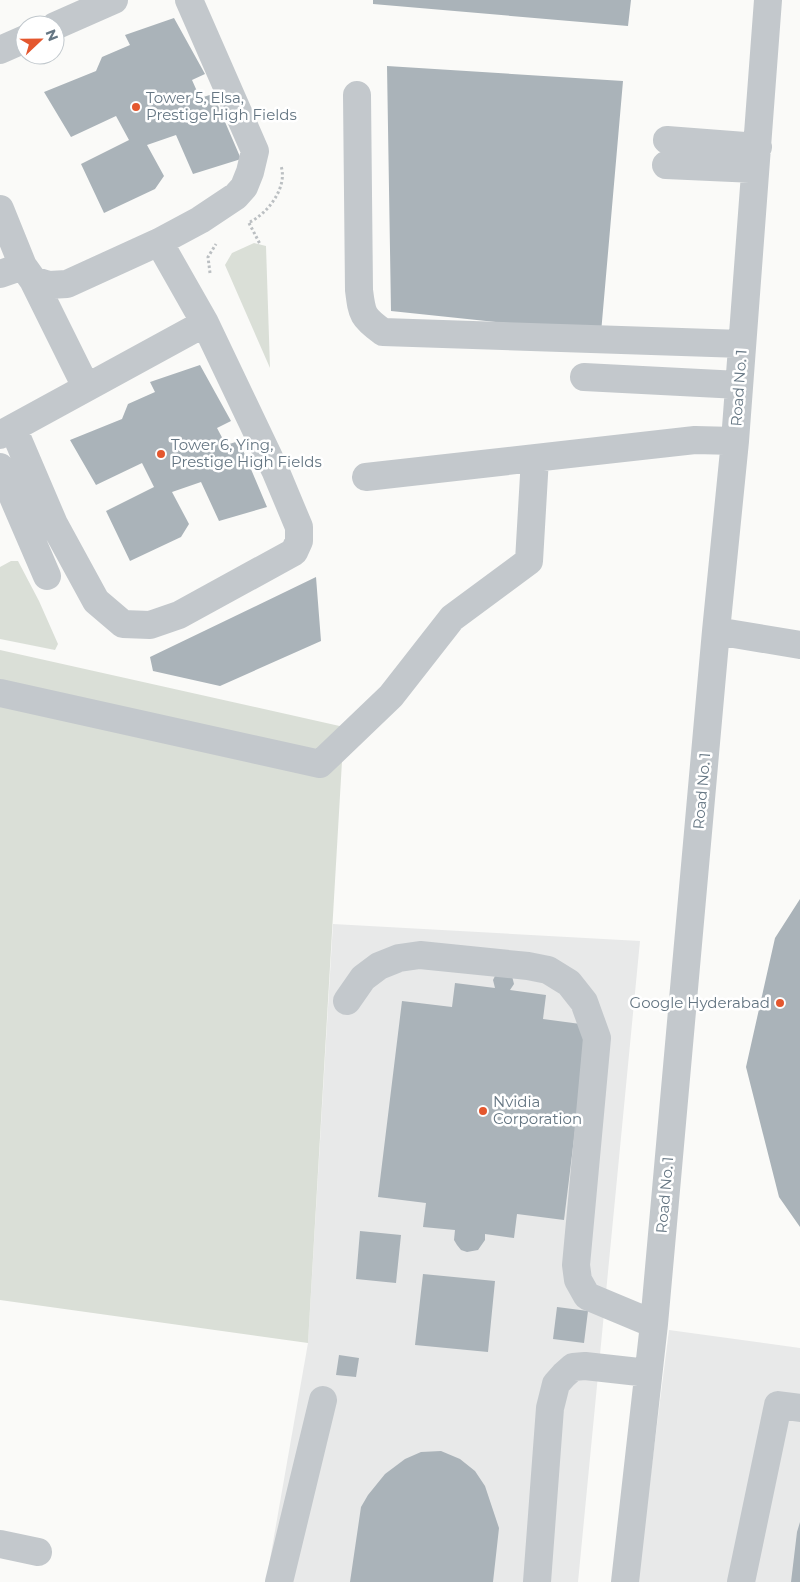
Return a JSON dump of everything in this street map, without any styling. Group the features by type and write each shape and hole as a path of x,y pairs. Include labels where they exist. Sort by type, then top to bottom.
{"street":[{"path":"65,22 114,0"},
{"path":"19,273 49,285 67,284 159,242 200,220 236,196 244,187 255,151 189,0"},
{"name":"Road No. 1","path":"625,1582 654,1324 735,440 768,0"},
{"path":"0,50 15,43"},
{"path":"357,95 359,290 362,314 383,332 742,344"},
{"path":"666,153 756,158"},
{"path":"0,209 19,273 86,387"},
{"path":"159,242 205,323 276,472 300,527 299,541 294,552 179,615 150,625 123,624 96,601 6,432 205,323"},
{"path":"613,340 597,378 739,385"},
{"path":"366,477 695,440 735,440"},
{"path":"0,693 320,764 390,696 452,618 529,561 535,458"},
{"path":"0,467 47,576"},
{"path":"716,631 800,645"},
{"path":"346,1001 363,978 379,966 399,958 420,955 528,966 548,970 569,983 584,1002 597,1038 576,1265 578,1280 587,1296 654,1324"},
{"path":"538,1582 550,1408 556,1384 573,1367 585,1366 648,1373"},
{"path":"279,1582 323,1400"},
{"path":"741,1582 778,1405 800,1408"},
{"path":"0,1544 38,1552"}],"path":[{"path":"243,226 259,218 277,196 283,173 278,158"},
{"path":"249,222 260,244"},
{"path":"210,281 208,256 218,240"}],"shaded area":[{"path":"254,243 266,246 270,368 225,265 232,253"},
{"path":"11,561 18,561 39,601 58,644 55,650 0,639 0,567"},
{"path":"0,650 344,727 308,1343 0,1300"},
{"path":"333,924 640,941 578,1582 266,1582 308,1343"},
{"path":"669,1330 800,1348 800,1582 637,1582"}],"building":[{"path":"373,0 631,0 628,26 373,4"},
{"name":"Tower 5, Elsa, Prestige High Fields","path":"174,18 205,74 192,80 200,98 213,94 241,159 193,174 176,135 147,145 164,176 155,189 104,213 81,164 129,140 116,116 71,137 44,92 96,71 102,57 130,45 125,35"},
{"path":"387,66 623,81 601,333 391,311"},
{"name":"Tower 6, Ying, Prestige High Fields","path":"200,365 231,421 217,428 226,445 239,441 267,507 219,521 201,482 172,492 189,524 181,537 130,561 106,511 154,487 142,463 96,485 70,440 122,419 128,404 155,392 150,382"},
{"path":"316,577 321,641 220,686 153,671 150,657"},
{"name":"Google Hyderabad","path":"800,899 800,1227 779,1197 746,1067 775,938"},
{"name":"Nvidia Corporation","path":"495,976 512,976 514,984 510,990 546,995 543,1019 588,1025 564,1220 517,1214 514,1238 485,1234 485,1240 478,1250 467,1252 461,1250 454,1240 455,1230 423,1227 426,1203 378,1197 402,1001 452,1007 455,983 495,988 493,980"},
{"path":"360,1231 401,1235 396,1283 356,1279"},
{"path":"423,1274 495,1281 488,1352 415,1345"},
{"path":"557,1307 588,1311 584,1343 553,1339"},
{"path":"339,1355 359,1358 356,1377 336,1375"},
{"path":"441,1451 460,1459 475,1471 485,1486 499,1528 493,1582 350,1582 361,1507 368,1495 385,1474 405,1459 421,1452"},
{"path":"800,1522 800,1582 791,1582 797,1532"}],"place":[{"name":"Tower 5, Elsa, Prestige High Fields","path":"136,107"},
{"name":"Tower 6, Ying, Prestige High Fields","path":"161,454"},
{"name":"Google Hyderabad","path":"780,1003"},
{"name":"Nvidia Corporation","path":"483,1111"}]}
